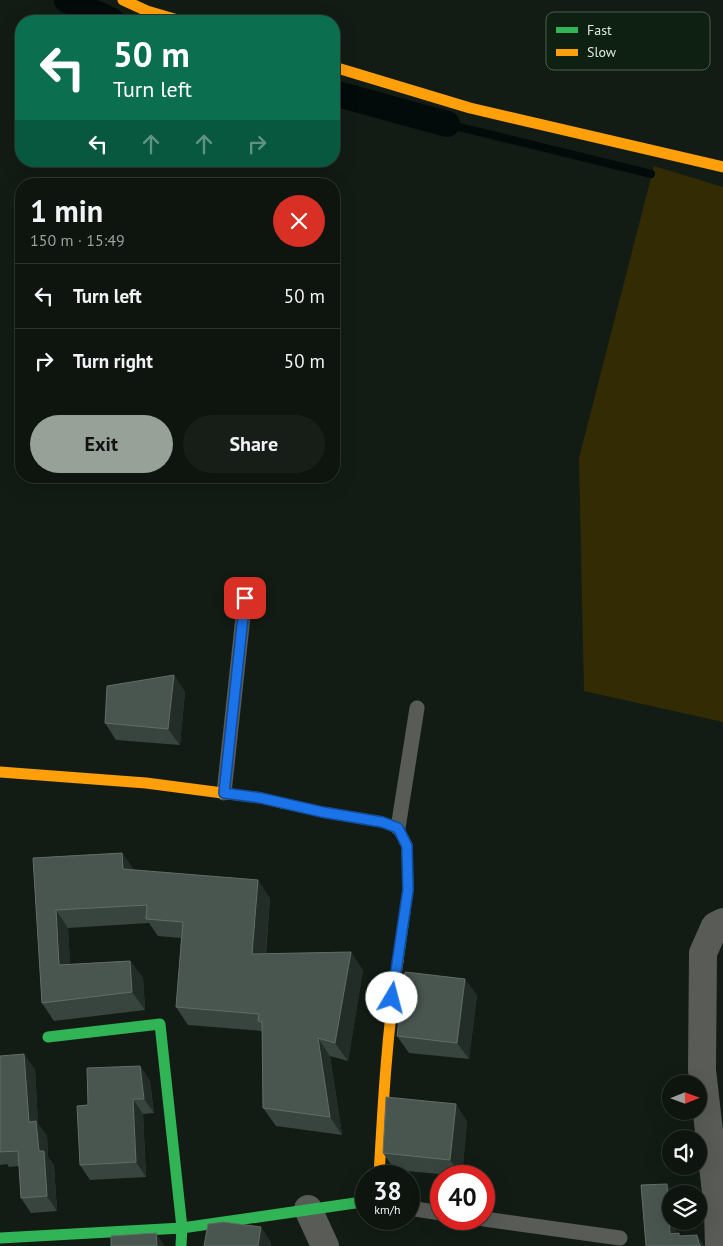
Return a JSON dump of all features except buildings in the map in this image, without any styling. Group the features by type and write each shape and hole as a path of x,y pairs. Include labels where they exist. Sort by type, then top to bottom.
{"street":[{"path":"123,0 161,15"},
{"path":"340,69 470,108 723,167"},
{"path":"0,772 146,783 261,798 322,812 382,822 398,828 407,846 408,890 391,1007 384,1080 380,1165"},
{"path":"719,1246 720,1210 713,1069 703,953 715,926 723,922"},
{"path":"48,1037 160,1024 182,1228 180,1246"},
{"path":"0,1238 182,1228 355,1202"},
{"path":"308,1209 325,1246"}],"lane":[{"path":"224,793 245,598"},
{"path":"398,828 417,708"},
{"path":"495,1220 620,1238"}],"shaded area":[{"path":"654,166 723,187 723,722 584,691 579,458"}],"waterway":[{"path":"67,0 99,15"},
{"path":"340,95 447,124"},
{"path":"447,124 651,174"}],"traffic: fast":[{"path":"282,803 382,822 398,828 407,845 408,890 398,961"},
{"path":"48,1037 160,1024 182,1228 181,1245"},
{"path":"0,1238 182,1228 355,1203"}],"traffic: slow":[{"path":"123,0 161,15"},
{"path":"340,69 470,108 723,167"},
{"path":"0,772 146,783 261,798 282,803"},
{"path":"380,1165 388,1041 398,961"}],"route":[{"path":"245,598 224,793 261,798 322,812 382,822 398,828 407,846 408,890 392,998"}]}
